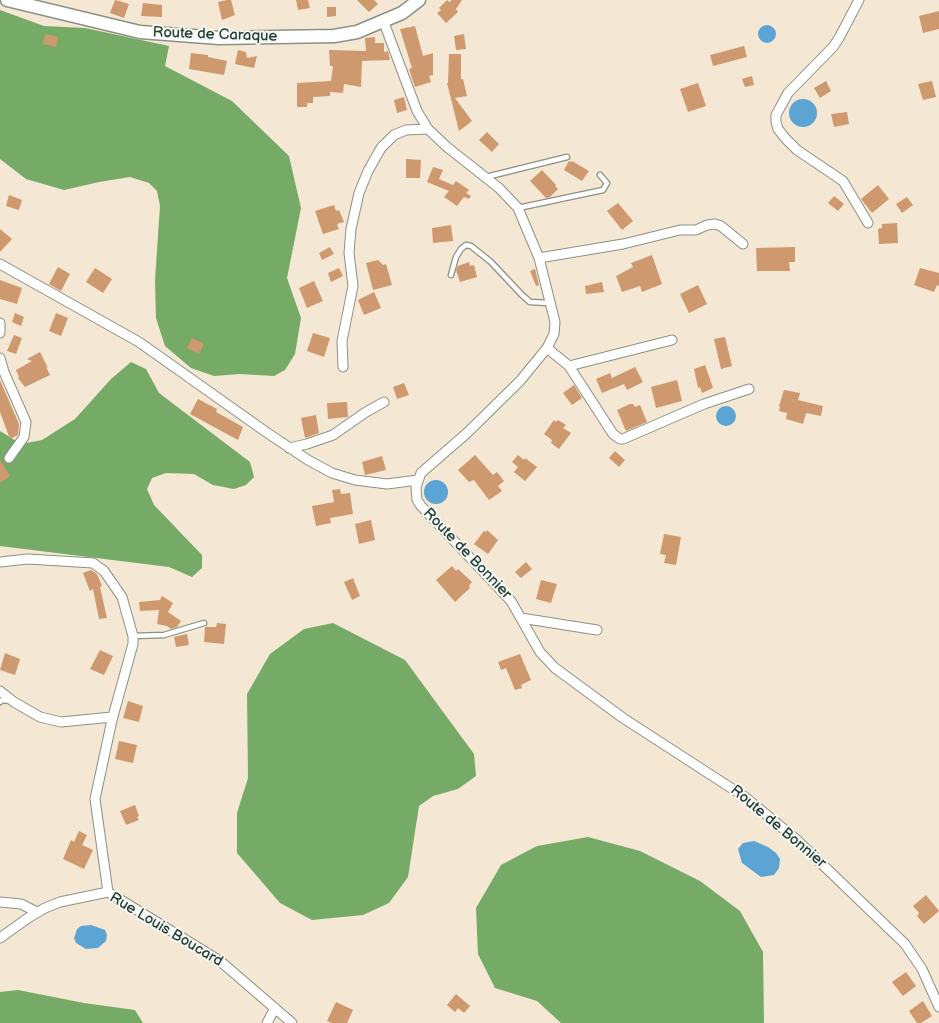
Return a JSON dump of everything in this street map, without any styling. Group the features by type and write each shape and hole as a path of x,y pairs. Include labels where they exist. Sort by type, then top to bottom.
{"street":[{"name":"Route de Caraque","path":"7,0 140,32 219,38 334,36 357,32 402,13 419,0"},
{"path":"858,0 833,47 788,93 776,115 776,122 778,129 797,150 844,181 868,223"},
{"path":"0,264 139,342 289,448 332,473 346,478 387,484 418,480 426,468 501,401 548,348 554,334 554,322 539,258 518,208 508,196 446,147 428,129 416,111 383,20"},
{"path":"342,367 343,332 353,286 350,253 351,229 359,193 368,171 381,148 394,135 406,130 428,129"},
{"path":"539,258 623,244 680,230 696,230 715,224 721,226 743,244"},
{"path":"0,323 0,333"},
{"path":"569,366 672,340"},
{"path":"548,348 569,366 612,434 620,439 704,404 749,389"},
{"path":"0,358 4,372 26,422 24,438 9,458"},
{"path":"289,448 308,444 333,435 384,402"},
{"name":"Route de Bonnier","path":"418,480 416,493 421,506 511,601 540,652 560,673 624,718 745,797 797,840 905,944 922,968 939,1007"},
{"path":"0,562 28,559 93,563 104,571 122,597 133,636 131,652 112,717 95,799 108,892"},
{"path":"521,618 597,630"},
{"path":"0,691 14,702 40,717 61,722 112,717"},
{"name":"Rue Louis Boucard","path":"0,938 37,912 60,902 108,892 220,961 292,1023"},
{"path":"0,902 21,904 37,912"},
{"path":"266,1023 275,1008"}],"lane":[{"path":"486,177 567,157"},
{"path":"518,208 603,190 607,183 600,175"},
{"path":"451,275 456,257 461,249 466,245 471,246 491,262 530,302 551,303"},
{"path":"133,636 164,635 204,623"},
{"path":"0,702 2,700 14,702"}],"green space":[{"path":"0,10 44,26 85,28 169,46 165,66 232,101 289,156 301,208 287,278 301,318 295,354 285,370 274,376 240,374 214,376 191,368 165,346 156,318 155,280 160,206 157,191 149,183 130,177 64,190 26,179 0,159"},
{"path":"131,362 146,369 159,393 250,462 254,477 246,485 234,489 213,485 194,474 166,473 152,478 147,489 154,505 202,555 202,568 192,577 169,567 0,546 0,431 21,444 42,440 75,419 111,379"},
{"path":"333,623 405,660 474,754 476,776 458,789 433,796 419,806 408,877 389,903 363,915 312,920 280,903 237,853 237,813 248,778 247,694 270,654 304,629"},
{"path":"588,837 640,851 700,881 740,911 763,952 764,1023 561,1023 537,1001 495,988 478,954 476,908 501,865 537,846"},
{"path":"18,990 84,1003 135,1010 143,1023 0,1023 0,992"}],"water":[{"path":"763,25 771,25 776,30 774,41 763,43 758,38 758,30"},
{"path":"803,99 813,103 817,113 813,123 803,127 793,123 789,113 793,103"},
{"path":"726,406 733,409 736,416 733,423 726,426 719,423 716,416 719,409"},
{"path":"436,480 441,481 447,487 447,497 441,503 436,504 431,503 425,497 424,492 425,487 431,481"},
{"path":"754,841 768,847 780,859 779,868 774,875 761,877 742,863 738,849 743,843"},
{"path":"91,925 105,930 107,935 106,941 98,948 86,949 76,943 74,938 77,929 81,926"}],"building":[{"path":"115,0 129,4 124,18 110,13"},
{"path":"231,0 235,15 222,20 218,2"},
{"path":"296,0 308,0 310,8 298,10"},
{"path":"357,0 374,0 378,4 369,12"},
{"path":"447,0 449,2 452,0 462,0 456,9 458,12 446,23 437,13"},
{"path":"143,3 162,5 162,17 141,16"},
{"path":"327,7 336,7 336,16 327,17"},
{"path":"939,11 939,29 923,33 919,16"},
{"path":"415,26 423,56 433,53 433,75 429,76 431,82 415,87 409,69 412,68 400,29"},
{"path":"45,34 58,37 56,47 43,44"},
{"path":"464,34 466,49 456,50 454,36"},
{"path":"375,37 375,43 384,43 384,52 388,51 390,60 362,61 361,87 344,84 343,93 330,92 330,96 313,97 313,103 307,103 307,107 297,107 297,83 331,81 333,66 330,66 329,50 366,51 365,38"},
{"path":"744,46 747,57 713,66 710,55"},
{"path":"238,50 246,52 247,58 257,56 254,68 235,64"},
{"path":"191,53 208,55 208,57 227,61 224,75 189,69"},
{"path":"449,54 461,54 461,79 463,79 467,96 455,98 472,121 459,131 447,83"},
{"path":"752,76 754,85 745,87 742,79"},
{"path":"826,81 831,91 820,98 814,88"},
{"path":"932,81 936,97 923,100 918,84"},
{"path":"698,83 706,106 688,112 680,89"},
{"path":"404,97 407,110 397,113 394,100"},
{"path":"847,112 849,124 834,127 831,114"},
{"path":"487,132 499,144 492,152 479,140"},
{"path":"406,159 421,160 420,178 406,178"},
{"path":"569,161 589,171 582,181 564,170"},
{"path":"433,167 443,170 439,179 453,185 456,181 469,190 466,193 471,196 469,199 464,197 457,206 444,197 449,191 427,182"},
{"path":"542,170 558,189 550,197 546,198 530,181"},
{"path":"878,185 889,199 872,213 861,199"},
{"path":"9,195 22,200 19,210 6,206"},
{"path":"834,196 844,204 838,211 828,203"},
{"path":"907,197 913,205 902,213 896,204"},
{"path":"618,203 633,221 622,230 607,211"},
{"path":"334,205 336,211 339,210 344,222 337,224 339,229 323,234 315,211"},
{"path":"897,223 898,243 879,244 878,229 882,228 882,224"},
{"path":"451,225 453,241 433,243 432,228"},
{"path":"0,229 12,239 0,252"},
{"path":"330,247 334,254 322,260 319,253"},
{"path":"795,247 795,262 789,262 790,271 757,271 756,248"},
{"path":"652,255 662,284 642,292 640,286 622,292 616,276 633,267 631,263"},
{"path":"378,260 383,265 386,264 392,285 373,290 366,263"},
{"path":"469,262 470,266 474,265 477,277 460,282 456,270 458,266"},
{"path":"58,267 70,274 61,291 49,284"},
{"path":"95,268 112,279 103,293 86,282"},
{"path":"339,268 343,276 331,282 328,273"},
{"path":"920,268 939,273 939,286 937,285 934,292 914,285"},
{"path":"535,269 539,285 536,286 530,271"},
{"path":"0,280 22,288 17,304 0,299"},
{"path":"314,281 323,301 307,308 299,288"},
{"path":"602,282 604,292 586,294 585,286"},
{"path":"698,285 707,304 689,313 680,294"},
{"path":"374,292 381,308 364,315 358,300"},
{"path":"15,313 24,317 21,326 12,322"},
{"path":"56,313 68,318 61,336 49,331"},
{"path":"313,333 330,338 324,357 307,351"},
{"path":"14,335 22,338 16,354 7,351"},
{"path":"725,337 732,366 721,369 714,339"},
{"path":"192,338 204,344 199,354 187,348"},
{"path":"40,352 50,375 25,387 18,378 16,370 32,361 27,359"},
{"path":"705,365 713,388 702,393 700,387 698,388 694,369"},
{"path":"635,367 643,382 627,390 624,384 602,393 596,379 610,373 612,378"},
{"path":"0,380 19,424 18,435 10,439 0,412"},
{"path":"677,380 682,401 656,408 651,387"},
{"path":"404,383 409,395 397,399 393,387"},
{"path":"574,385 582,398 572,405 563,393"},
{"path":"784,390 800,393 798,400 823,406 821,416 806,413 803,424 786,419 787,413 779,411"},
{"path":"198,399 217,409 216,412 243,427 238,440 190,414"},
{"path":"347,402 348,417 328,419 327,403"},
{"path":"633,404 635,407 640,405 647,422 626,431 617,410"},
{"path":"316,415 319,433 305,438 301,418"},
{"path":"554,420 556,422 558,420 566,425 563,428 571,433 559,449 544,434"},
{"path":"615,451 625,460 619,467 609,458"},
{"path":"475,455 493,475 497,472 504,481 498,486 502,491 489,500 474,480 469,482 458,470"},
{"path":"518,455 537,467 525,481 514,472 518,467 512,462"},
{"path":"382,456 386,470 365,475 362,462"},
{"path":"0,460 10,476 0,483"},
{"path":"340,489 341,494 350,493 353,514 330,518 331,523 316,526 312,506 334,502 332,490"},
{"path":"371,520 375,540 359,544 355,524"},
{"path":"487,530 498,540 488,554 474,544 484,531 486,532"},
{"path":"664,534 681,537 676,565 664,563 666,555 660,554"},
{"path":"526,562 532,569 521,578 515,572"},
{"path":"452,566 472,582 469,586 470,588 455,602 436,580"},
{"path":"91,570 97,574 102,586 100,587 107,618 99,619 93,589 90,591 83,573"},
{"path":"353,578 360,596 352,600 344,582"},
{"path":"541,580 557,584 551,603 536,599"},
{"path":"162,596 173,603 168,612 181,621 177,627 171,629 157,624 159,610 140,611 139,602 160,600"},
{"path":"217,623 226,624 224,644 204,642 205,627 216,627"},
{"path":"187,634 189,645 176,647 174,637"},
{"path":"100,650 113,656 104,675 90,669"},
{"path":"5,653 20,659 15,675 0,670"},
{"path":"520,654 531,680 521,685 522,688 515,690 506,668 501,670 498,662"},
{"path":"128,701 143,706 139,722 123,718"},
{"path":"119,741 137,745 133,763 115,759"},
{"path":"135,805 139,820 126,825 120,811"},
{"path":"79,831 87,835 82,845 93,850 84,869 63,859 71,840 74,842"},
{"path":"926,895 939,911 924,924 917,916 919,913 913,906"},
{"path":"906,972 916,986 903,996 892,982"},
{"path":"456,994 470,1006 464,1013 458,1008 455,1012 447,1005"},
{"path":"923,1001 932,1016 921,1023 917,1023 909,1011"},
{"path":"336,1002 353,1010 347,1023 327,1021"}]}
